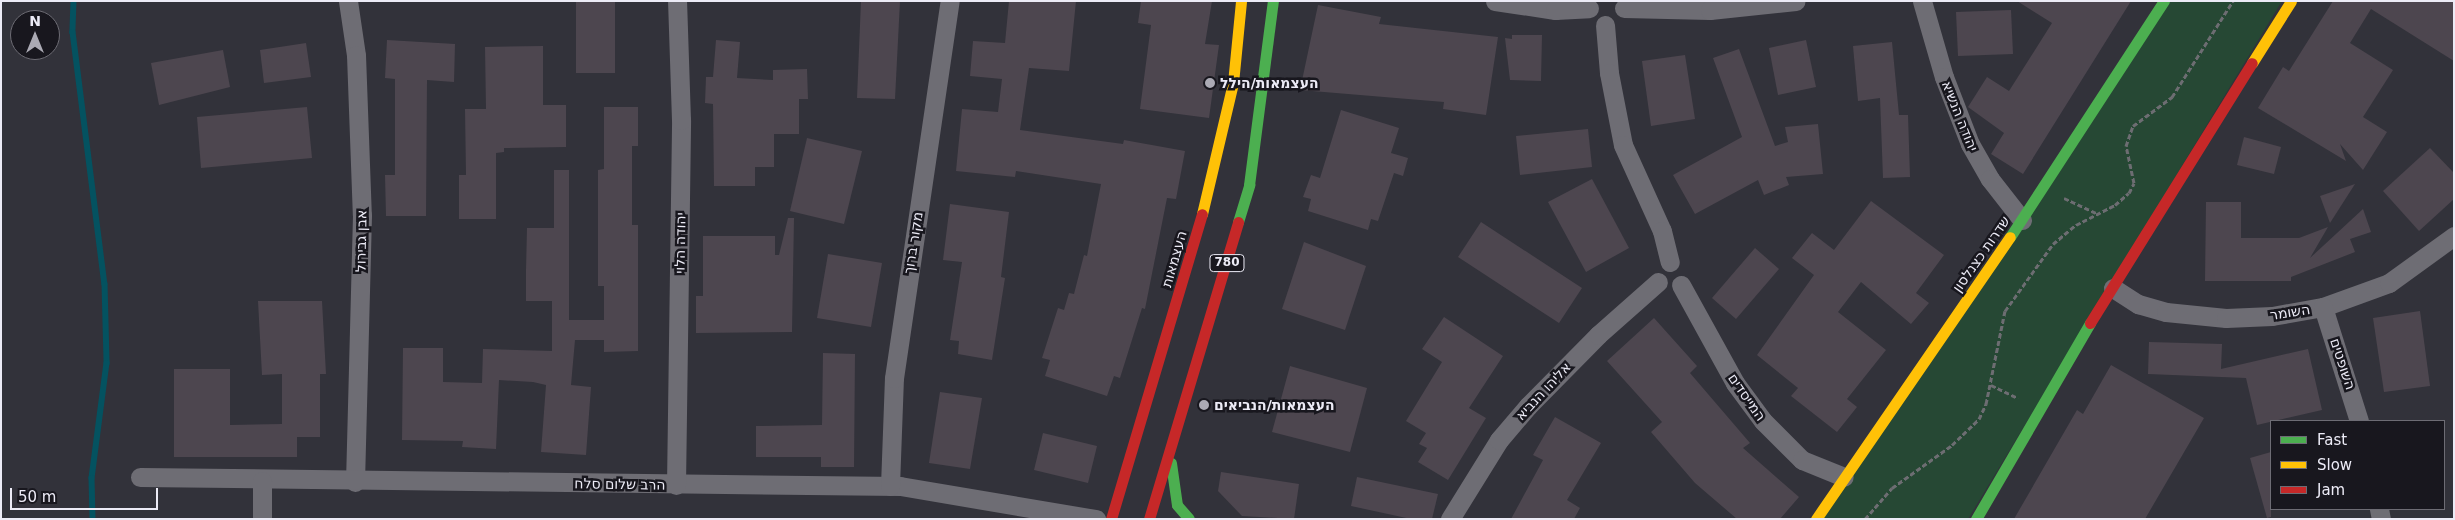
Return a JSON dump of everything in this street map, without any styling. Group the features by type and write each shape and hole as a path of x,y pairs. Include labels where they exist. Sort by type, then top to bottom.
{"street":[{"name":"אבן גבירול","path":"348,1 356,55 362,215 355,482"},
{"name":"יהודה הלוי","path":"676,485 682,120 677,1"},
{"name":"מקור ברוך","path":"890,486 894,378 950,1"},
{"name":"העצמאות","path":"1111,519 1188,268 1214,170 1233,83 1241,1"},
{"path":"1495,1 1538,8 1589,5 1595,21 1605,25 1618,21 1624,5 1710,10 1796,1"},
{"name":"יהודה הנשיא","path":"1922,1 1944,77 1970,144 1990,179 2022,220"},
{"name":"שדרות כצנלסון","path":"1816,519 2022,220 2164,1"},
{"path":"1976,519 2053,383 2290,1"},
{"name":"780","path":"1149,519 1249,185 1274,4"},
{"path":"1605,25 1609,73 1623,145 1662,230 1670,262 1683,269 1681,285 1669,289 1658,282 1659,267 1670,262"},
{"name":"השומר","path":"2113,288 2150,308 2195,316 2272,316 2324,307 2389,283 2454,236"},
{"name":"אליהו הנביא","path":"1450,519 1499,440 1528,406 1598,335 1658,282"},
{"name":"המייסדים","path":"1681,285 1732,376 1763,421 1802,460 1844,477"},
{"name":"השופטים","path":"2324,307 2359,420"},
{"path":"1171,450 1177,505 1189,519"},
{"name":"הרב שלום סלח","path":"140,477 262,481 890,486 1096,519"},
{"path":"262,481 262,519"}],"path":[{"path":"1866,519 1892,488 1967,433 1982,411 1991,385 1997,337 2010,304 2054,244 2076,225 2115,205 2134,182 2126,146 2133,126 2172,97 2233,1"},
{"path":"2042,189 2098,214"},
{"path":"1991,385 2024,401"}],"green space":[{"path":"2166,1 2282,1 1968,519 1818,519"}],"building":[{"path":"576,1 615,1 615,73 576,73"},
{"path":"861,1 900,1 895,99 857,98"},
{"path":"1009,1 1076,1 1069,71 1029,68 1020,130 1123,144 1124,140 1185,151 1176,199 1167,198 1145,309 1142,308 1120,378 1114,376 1107,396 1045,376 1050,360 1042,358 1058,308 1064,310 1069,293 1074,294 1084,255 1087,256 1101,184 1016,171 1015,177 956,171 962,109 998,112 1002,79 970,76 973,41 1005,43"},
{"path":"1141,1 1212,1 1205,44 1219,45 1209,118 1140,109 1151,25 1138,23"},
{"path":"2017,1 2131,1 2023,174 1991,154 2004,133 1968,107 1987,77 2009,91 2052,23"},
{"path":"2333,1 2454,1 2454,61 2371,9 2350,43 2393,70 2363,117 2387,132 2363,170 2340,144 2346,161 2258,108 2283,67 2289,71"},
{"path":"1318,5 1381,17 1379,24 1498,37 1486,115 1443,109 1444,102 1300,90"},
{"path":"2011,10 2013,54 1958,56 1956,12"},
{"path":"1512,35 1542,35 1541,81 1510,80 1505,38 1512,39"},
{"path":"387,40 455,44 454,82 427,80 426,216 386,216 385,175 395,175 395,79 385,78"},
{"path":"716,40 740,42 737,78 773,80 773,70 807,69 808,99 799,99 799,134 774,134 774,167 755,167 755,186 714,186 713,104 705,103 706,77 713,77"},
{"path":"1806,40 1816,87 1778,95 1769,48"},
{"path":"1892,42 1899,115 1908,115 1910,177 1883,178 1880,98 1858,101 1853,46"},
{"path":"306,43 311,77 264,83 260,50"},
{"path":"543,46 543,105 566,105 566,147 504,148 504,152 496,153 496,219 459,219 459,175 466,175 465,109 486,109 485,47"},
{"path":"1739,49 1775,146 1788,142 1785,127 1818,124 1823,174 1786,177 1789,185 1764,195 1758,180 1695,214 1673,175 1742,137 1713,58"},
{"path":"223,50 230,87 159,105 151,63"},
{"path":"1685,55 1695,119 1651,126 1642,61"},
{"path":"307,107 312,158 201,168 197,117"},
{"path":"604,107 638,107 638,146 632,146 632,225 638,225 638,351 604,352 604,340 575,340 571,385 591,387 586,455 541,452 546,385 533,382 499,380 496,449 462,447 463,441 402,440 403,348 443,348 443,382 482,383 483,349 552,351 552,301 526,301 526,271 527,228 554,228 554,170 569,170 569,320 604,320 604,286 598,286 598,170 604,169"},
{"path":"1341,110 1399,128 1391,153 1408,158 1403,176 1394,173 1378,221 1371,219 1368,230 1308,211 1311,199 1303,197 1311,175 1320,178"},
{"path":"1588,129 1592,167 1520,175 1516,136"},
{"path":"2244,137 2281,147 2274,174 2237,165"},
{"path":"807,138 862,151 844,224 790,211"},
{"path":"2430,148 2454,173 2454,199 2419,231 2383,191"},
{"path":"1592,179 1629,248 1586,272 1548,202"},
{"path":"2355,184 2330,223 2320,196"},
{"path":"1871,201 1944,255 1916,293 1929,303 1911,324 1861,282 1838,312 1886,350 1847,399 1857,407 1837,432 1791,396 1798,388 1757,355 1814,275 1792,258 1812,233 1834,250"},
{"path":"2206,202 2241,202 2241,238 2299,238 2328,227 2310,258 2363,209 2371,232 2350,239 2355,252 2291,277 2291,281 2205,281"},
{"path":"950,204 1009,212 1001,277 1005,278 992,360 958,354 959,341 950,340 962,262 943,260"},
{"path":"788,218 794,218 792,332 696,333 696,296 703,296 703,236 775,236 775,255 779,255"},
{"path":"1481,222 1582,288 1559,323 1458,257"},
{"path":"1304,242 1366,266 1345,330 1282,309"},
{"path":"1755,248 1779,269 1736,319 1712,298"},
{"path":"828,254 882,263 871,327 817,318"},
{"path":"258,301 322,301 326,374 320,374 320,437 297,437 297,457 174,457 174,369 230,369 230,425 282,424 282,374 262,375"},
{"path":"2420,311 2430,386 2384,392 2373,318"},
{"path":"1444,317 1503,356 1469,408 1486,418 1448,480 1418,462 1427,448 1419,444 1426,433 1406,421 1442,362 1422,349"},
{"path":"1654,318 1697,366 1690,373 1750,443 1743,448 1799,497 1780,519 1737,519 1695,483 1651,432 1662,422 1607,361"},
{"path":"2149,342 2222,344 2221,369 2308,349 2322,410 2279,420 2270,420 2270,422 2257,425 2246,378 2148,374"},
{"path":"823,353 855,354 854,467 821,467 821,457 756,457 756,426 822,425"},
{"path":"2111,365 2204,418 2145,519 2014,519 2077,410 2083,414"},
{"path":"1290,366 1367,388 1350,452 1272,432"},
{"path":"940,392 982,398 970,469 929,463"},
{"path":"1555,417 1601,443 1567,500 1580,508 1574,519 1511,519 1543,460 1533,455"},
{"path":"1043,433 1097,446 1088,483 1034,470"},
{"path":"2270,452 2271,517 2267,518 2250,458"},
{"path":"1221,472 1299,484 1294,519 1242,516 1218,491"},
{"path":"1357,477 1438,494 1432,519 1411,519 1351,506"}],"waterway":[{"path":"74,1 73,32 105,284 107,363 92,478 93,519"}],"traffic: fast":[{"path":"1238,222 1249,185 1273,1"},
{"path":"2010,237 2164,1"},
{"path":"1976,519 2090,323"},
{"path":"1171,463 1177,505 1189,519"}],"traffic: slow":[{"path":"1202,214 1233,83 1241,1"},
{"path":"2252,63 2291,1"},
{"path":"1816,519 2010,237"}],"traffic: jam":[{"path":"2090,323 2252,63"},
{"path":"1111,519 1202,214"},
{"path":"1149,519 1238,222"}],"place":[{"name":"העצמאות/הילל","path":"1210,83"},
{"name":"העצמאות/הנביאים","path":"1204,405"}]}
